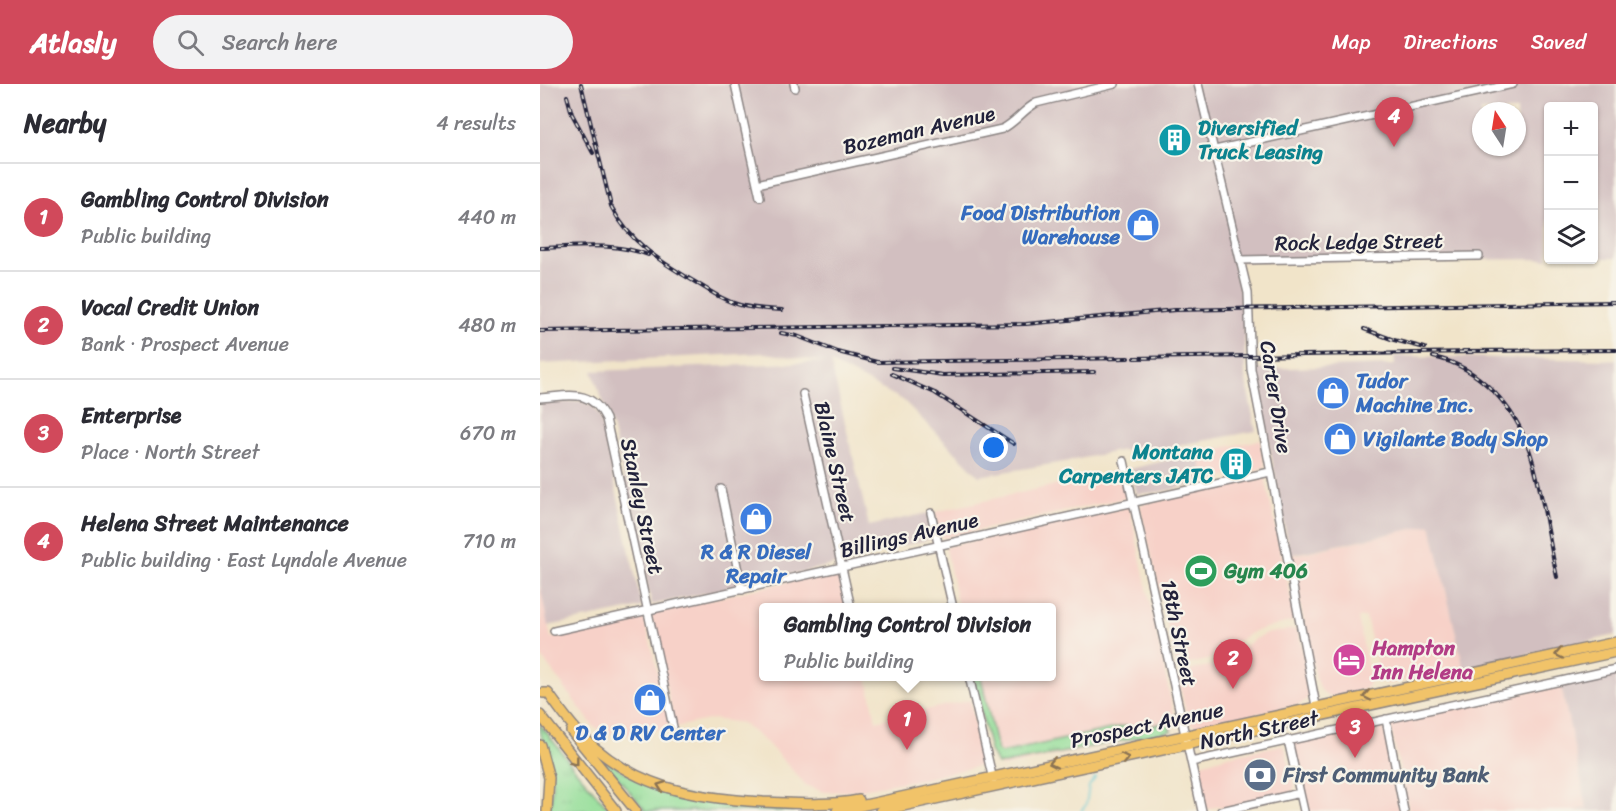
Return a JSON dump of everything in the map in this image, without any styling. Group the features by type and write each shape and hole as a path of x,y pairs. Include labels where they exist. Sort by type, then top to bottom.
{"highway":[{"path":"1466,680 1616,642"},
{"path":"1466,680 1616,652"},
{"name":"Prospect Avenue","path":"880,811 993,781 1466,680"},
{"path":"542,690 548,693 582,736 605,756 639,777 680,792 725,800 826,804 927,791"},
{"path":"542,690 576,739 636,811"},
{"path":"540,715 616,811"},
{"path":"540,745 549,778 547,811"},
{"name":"Prospect Avenue","path":"837,811 927,791 993,781"}],"street":[{"path":"735,84 760,197"},
{"name":"Bozeman Avenue","path":"757,184 1002,129 1036,103 1115,84"},
{"name":"Carter Drive","path":"1198,84 1248,293 1251,369 1317,712"},
{"path":"1215,150 1513,84"},
{"name":"Rock Ledge Street","path":"1240,260 1479,256"},
{"name":"Blaine Street","path":"803,394 850,603"},
{"name":"Stanley Street","path":"540,398 576,395 594,401 606,419 673,727"},
{"name":"18th Street","path":"1124,461 1202,811"},
{"name":"Billings Avenue","path":"555,631 1270,472"},
{"path":"721,489 742,590"},
{"path":"931,513 952,603"},
{"name":"North Street","path":"1191,762 1616,669"},
{"path":"970,681 993,781"},
{"path":"1386,719 1404,811"},
{"path":"1288,740 1304,811"},
{"path":"1221,811 1300,793"}],"shaded area":[{"path":"540,84 1616,84 1616,258 1598,258 1598,102 1544,102 1544,259 1233,262 1244,314 1245,377 1256,431 1137,453 1123,450 979,476 903,400 831,363 869,526 928,513 932,539 846,559 843,558 831,534 837,564 652,605 612,426 592,371 825,362 765,353 540,364"},
{"path":"1394,356 1616,360 1616,635 1464,669 1431,525 1290,555 1255,369 1395,365"},
{"path":"580,401 593,406 600,417 642,607 548,626 540,585 540,403"},
{"path":"1260,440 1264,468 1205,482 1198,453"},
{"path":"1198,453 1205,482 1160,492 1137,494 1130,469"},
{"path":"1122,470 1128,494 1126,498 944,538 940,535 935,512"},
{"path":"1265,477 1295,617 1293,621 1254,631 1208,660 1177,666 1140,507 1142,504"},
{"path":"1127,507 1130,510 1176,724 1170,732 1002,767 994,761 975,681 1056,681 1056,603 957,603 946,549 948,546"},
{"path":"1431,525 1464,669 1388,684 1382,680 1379,673 1366,617 1358,618 1370,680 1366,689 1361,691 1333,697 1327,696 1321,690 1315,675 1290,556"},
{"path":"840,570 848,603 759,603 759,681 868,681 876,721 970,700 984,765 922,779 849,791 824,792 806,785 767,743 742,723 713,719 675,727 650,613"},
{"path":"540,585 551,638 644,617 671,726 636,735 616,735 594,727 540,655"},
{"path":"1295,629 1299,632 1310,690 1305,701 1298,705 1198,727 1188,722 1178,678 1181,673 1213,665 1264,634"},
{"path":"1616,672 1616,811 1574,811 1587,808 1561,685"},
{"path":"1561,685 1587,808 1574,811 1409,811 1391,722 1395,719"},
{"path":"1379,724 1383,726 1385,733 1400,811 1307,811 1291,742"},
{"path":"1282,745 1285,748 1295,787 1291,794 1223,809 1220,806 1207,809 1204,806 1198,765 1228,756"}],"green space":[{"path":"974,681 982,681 997,750 1001,753 1124,726 1139,728 1168,722 1171,731 1004,764 997,764 990,750"},
{"path":"540,724 611,811 550,811 552,776"},
{"path":"597,753 621,770 644,782 692,798 742,804 797,806 793,811 646,811"}],"waterway":[{"path":"1081,811 1086,805 1089,786 1096,777"}],"railway":[{"path":"581,84 611,206 627,230 658,259 723,298 745,306 782,310"},
{"path":"567,96 572,114 593,153"},
{"path":"540,248 608,247 648,255"},
{"path":"540,331 1026,324 1175,310 1616,302"},
{"path":"1364,329 1425,348"},
{"path":"781,333 877,362 1128,358"},
{"path":"1463,351 1616,350"},
{"path":"1135,358 1472,352"},
{"path":"1433,357 1466,369 1480,379 1494,391 1515,420 1524,436 1535,467 1557,577"},
{"path":"893,368 943,375 1094,372"},
{"path":"892,374 935,393 1014,444"}],"place":[{"name":"Diversified Truck Leasing","path":"1175,140"},
{"name":"Helena Street Maintenance","path":"1394,147"},
{"name":"Food Distribution Warehouse","path":"1143,225"},
{"name":"Tudor Machine Inc.","path":"1333,393"},
{"name":"Vigilante Body Shop","path":"1340,439"},
{"name":"Montana Carpenters JATC","path":"1236,464"},
{"name":"R & R Diesel Repair","path":"756,519"},
{"name":"Gym 406","path":"1201,571"},
{"name":"Hampton Inn Helena","path":"1349,660"},
{"name":"Vocal Credit Union","path":"1233,689"},
{"name":"D & D RV Center","path":"650,700"},
{"name":"Gambling Control Division","path":"907,750"},
{"name":"Enterprise","path":"1355,758"},
{"name":"First Community Bank","path":"1260,775"}]}
